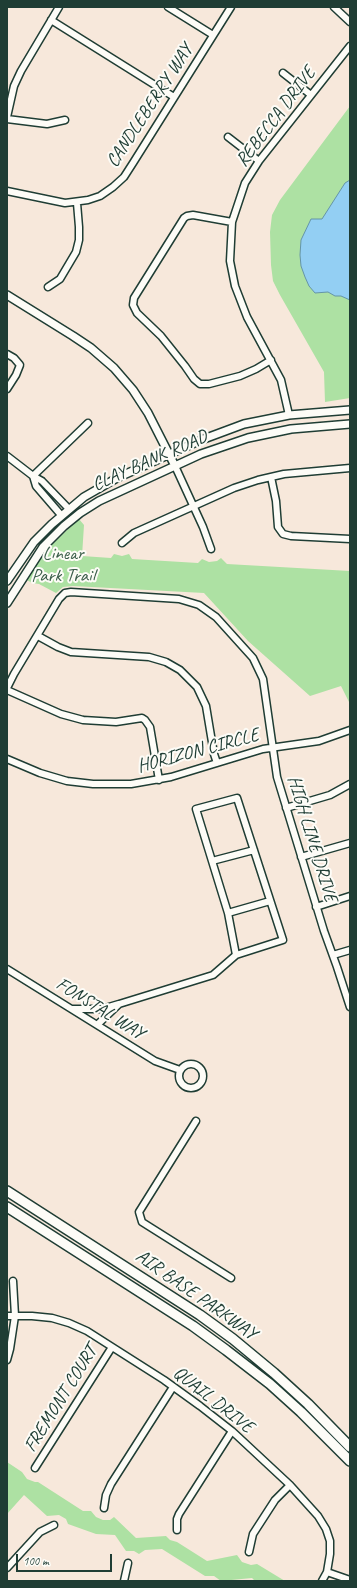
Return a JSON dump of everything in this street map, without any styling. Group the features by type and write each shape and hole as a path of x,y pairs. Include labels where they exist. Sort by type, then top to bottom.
{"main road":[{"name":"AIR BASE PARKWAY","path":"7,1191 193,1311 233,1339 308,1404 350,1446"},
{"name":"AIR BASE PARKWAY","path":"7,1207 187,1323 226,1350 270,1384 296,1407 350,1461"}],"street":[{"path":"59,7 21,70 14,86 7,118 47,124 65,120"},
{"path":"168,7 213,35"},
{"name":"CANDLEBERRY WAY","path":"7,191 54,202 77,203 100,196 113,188 124,177 231,7"},
{"path":"334,7 350,22"},
{"path":"51,20 174,97"},
{"name":"REBECCA DRIVE","path":"289,415 281,380 247,317 235,286 230,261 232,222 245,183 259,161 350,46"},
{"path":"283,73 311,95"},
{"path":"228,138 259,161"},
{"path":"48,287 60,279 76,252 79,227 77,203"},
{"path":"232,222 193,215 184,218 134,298 132,305 137,313 169,346 194,379 200,384 209,384 240,376 271,360"},
{"path":"7,295 91,348 114,368 133,390 148,413 175,466 211,549"},
{"path":"7,354 14,358 20,365 16,375 7,389"},
{"name":"CLAY BANK ROAD","path":"7,581 34,542 61,515 84,497 106,484 169,454 232,428 264,419 289,415 350,410"},
{"path":"33,476 88,424"},
{"name":"CLAY BANK ROAD","path":"7,603 43,547 76,516 99,501 212,450 261,435 291,429 350,424"},
{"path":"7,456 42,481 69,509"},
{"path":"122,543 134,533 193,505 234,488 271,477 302,472 350,468"},
{"path":"33,476 36,486 61,515"},
{"path":"271,477 276,501 278,527 283,534 291,536 350,539"},
{"name":"HIGH LINE DRIVE","path":"7,689 14,674 61,596 68,592 179,599 199,605 220,621 253,658 265,683 277,777 316,907 350,1005"},
{"path":"38,636 71,652 149,657 166,662 180,670 197,687 206,706 214,754 217,763"},
{"path":"7,689 61,714 83,720 116,722 142,718 150,727 159,780"},
{"name":"HORIZON CIRCLE","path":"7,759 40,773 80,783 117,785 159,780 273,747 319,741 350,731"},
{"path":"286,808 330,795 350,784"},
{"path":"72,1009 102,1009 214,974 236,955 282,940 237,798 196,809 228,913 236,955"},
{"path":"301,857 350,843"},
{"path":"212,862 254,850"},
{"path":"316,907 350,896"},
{"path":"228,913 270,901"},
{"path":"333,955 350,950"},
{"name":"FONSTAL WAY","path":"7,969 155,1061 180,1070"},
{"path":"97,1025 119,1004"},
{"path":"188,1064 198,1066 204,1075 202,1082 194,1088 187,1088 180,1080 180,1070 188,1064"},
{"path":"196,1121 139,1212 142,1222 231,1278"},
{"path":"7,1360 15,1316 13,1281"},
{"name":"QUAIL DRIVE","path":"7,1316 52,1318 69,1323 87,1331 173,1387 232,1431 290,1485 318,1516 326,1529 330,1541 330,1554 327,1572 322,1581"},
{"name":"FREMONT COURT","path":"35,1468 112,1347"},
{"path":"104,1508 106,1495 111,1484 173,1387"},
{"path":"177,1530 177,1519 179,1514 232,1431"},
{"path":"249,1552 253,1534 275,1500 290,1485"},
{"path":"7,1568 40,1532 54,1525"},
{"path":"124,1581 128,1563"},
{"path":"327,1572 350,1580"}],"green space":[{"path":"350,106 350,398 325,402 324,372 273,281 270,232 272,215 280,200"},
{"name":"Linear Park Trail","path":"79,519 84,525 82,556 111,558 114,554 122,556 129,554 132,559 198,563 202,559 209,562 217,561 221,558 227,564 350,571 350,704 341,686 310,696 248,641 204,593 73,586 63,587 56,593 39,584 32,583 27,580 38,561 51,545"},
{"path":"7,1462 22,1472 27,1479 38,1482 83,1511 91,1511 96,1517 103,1520 110,1520 114,1517 136,1538 166,1536 170,1540 177,1542 207,1561 237,1555 242,1562 251,1565 257,1564 285,1581 255,1581 252,1578 221,1581 214,1576 205,1576 162,1549 145,1550 139,1554 134,1551 126,1551 115,1535 96,1534 68,1524 66,1519 59,1515 47,1516 24,1495 7,1514"}],"water":[{"path":"350,180 350,300 341,296 335,296 328,292 315,293 309,286 305,277 301,266 300,255 301,240 311,219 322,219 345,183"}]}
